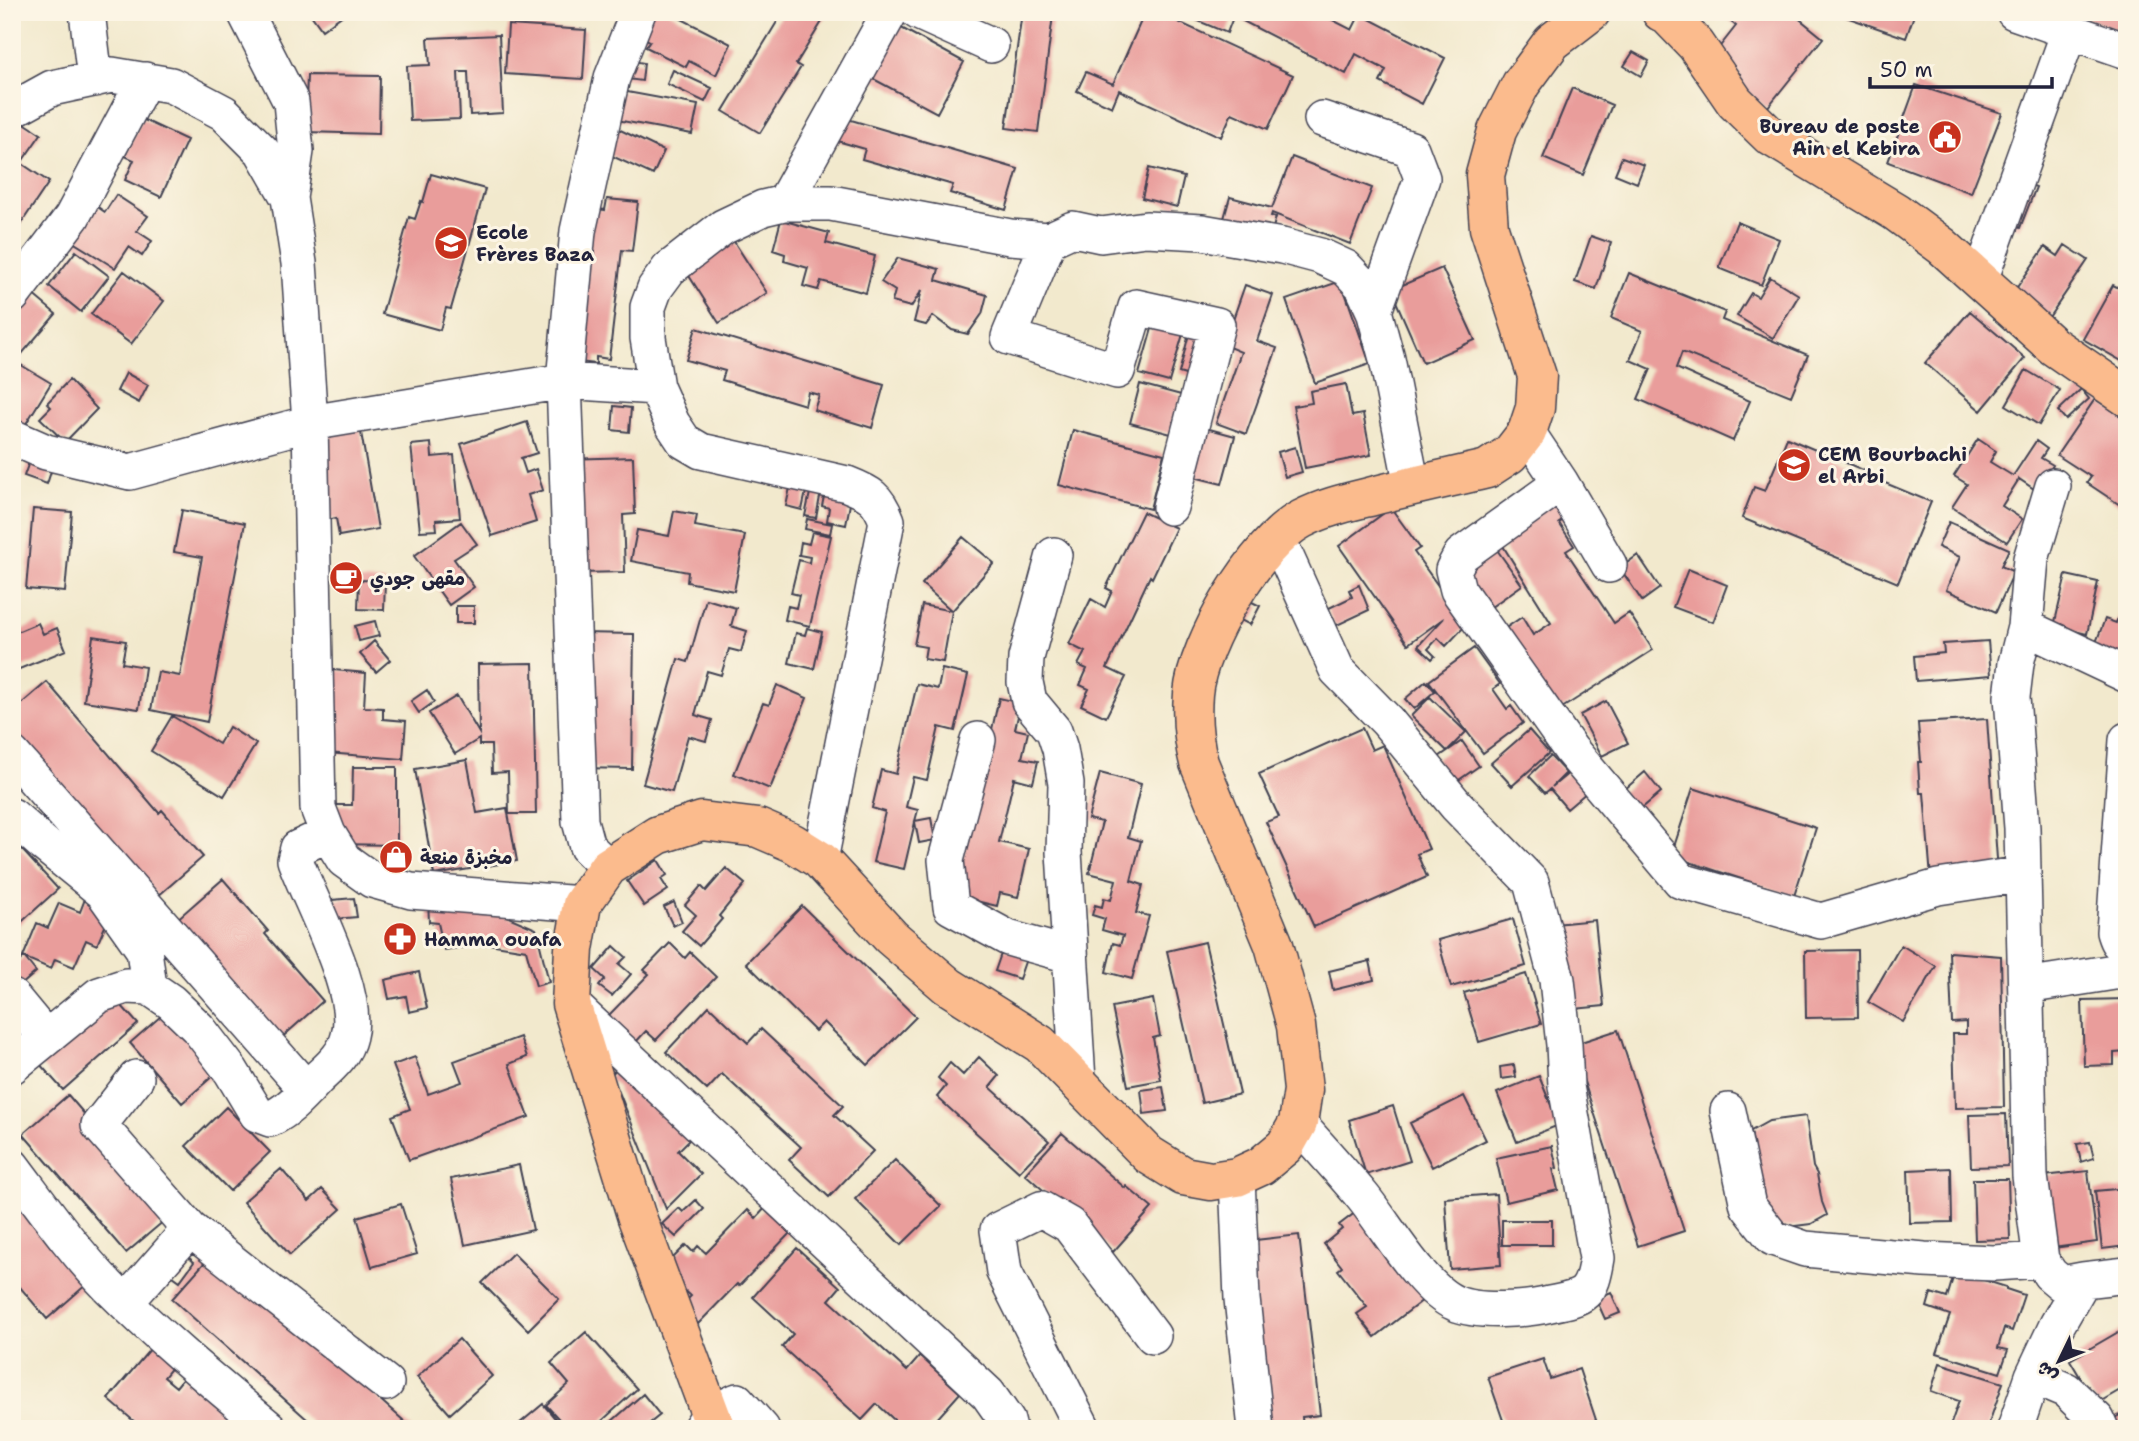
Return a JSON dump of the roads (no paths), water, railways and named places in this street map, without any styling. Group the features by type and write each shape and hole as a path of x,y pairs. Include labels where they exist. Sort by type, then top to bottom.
{"main road":[{"path":"709,1424 636,1215 571,1004 574,949 582,904 608,867 658,835 702,821 758,828 793,843 820,860 891,937 948,986 1040,1044 1149,1155 1183,1176 1212,1181 1237,1177 1261,1166 1286,1146 1298,1123 1304,1090 1297,1026 1274,945 1199,763 1193,737 1192,692 1206,647 1240,581 1277,537 1300,520 1325,509 1486,469 1510,454 1527,432 1535,408 1537,376 1489,228 1485,175 1497,131 1521,84 1552,42 1591,12"},
{"path":"1665,13 1696,45 1735,102 1770,136 1896,212 1942,246 2053,346 2127,397"}],"street":[{"path":"87,12 95,79"},
{"path":"245,12 291,102 296,151 289,198 299,263 310,423 318,808 328,834 344,860 372,880 411,891 582,904"},
{"path":"608,867 587,847 580,821 564,382 578,231 612,78 638,12"},
{"path":"784,203 890,12"},
{"path":"918,12 991,45"},
{"path":"2014,12 2127,51"},
{"path":"1980,280 2069,32"},
{"path":"12,110 52,88 112,75 172,85 224,113 262,151 289,198"},
{"path":"12,296 72,217 145,80"},
{"path":"1322,120 1411,149 1422,178 1374,311"},
{"path":"820,860 887,521 881,506 870,493 847,484 701,451 684,441 672,423 656,387 648,338 648,307 655,288 669,269 723,227 764,208 784,203 831,203 1010,237 1049,240 1073,229 1101,235 1146,229 1202,232 1321,256 1346,268 1362,285 1374,311 1387,359 1412,486"},
{"path":"1049,240 1009,337 1117,370 1136,307 1217,325 1170,507"},
{"path":"12,437 46,452 130,472 310,423 564,382 656,387"},
{"path":"1527,432 1609,565"},
{"path":"1560,483 1461,555 1453,570 1458,590 1571,750 1681,881 1821,921 1938,887 2023,874"},
{"path":"2053,486 2031,559 2025,627 2016,663 2012,698 2023,874 2030,1176 2041,1260 2050,1274 2062,1284 2127,1275"},
{"path":"1277,537 1337,670 1387,721 1456,805 1531,882 1557,980 1566,1086 1593,1228 1597,1258 1594,1278 1588,1290 1575,1299 1533,1308 1471,1308 1454,1303 1432,1288 1362,1196 1298,1123"},
{"path":"1054,555 1026,658 1025,682 1029,701 1054,731 1066,784 1063,852 1078,1081"},
{"path":"2025,627 2127,675"},
{"path":"978,740 946,860 951,907 1009,938 1069,955"},
{"path":"2127,740 2114,932 2117,941 2127,947"},
{"path":"12,754 307,1090"},
{"path":"12,816 103,892 144,950 149,987"},
{"path":"12,1066 99,995 126,986 149,987 198,1028 232,1071 257,1114 270,1119 284,1113 342,1054 350,1035 349,998 295,860 298,848 328,834"},
{"path":"2026,986 2127,970"},
{"path":"12,998 46,1038"},
{"path":"571,1004 988,1394 1007,1421 1009,1429"},
{"path":"136,1078 99,1125 190,1229 386,1383"},
{"path":"1728,1111 1748,1206 1773,1238 1805,1249 1924,1260 1994,1263 2041,1260"},
{"path":"12,1166 66,1238 108,1286 175,1350 270,1429"},
{"path":"1237,1177 1242,1299 1256,1429"},
{"path":"1083,1429 1004,1272 998,1230 1041,1209 1069,1225 1153,1336"},
{"path":"125,1302 190,1229"},
{"path":"2015,1429 2033,1376 2057,1325 2083,1280"},
{"path":"2033,1376 2066,1390 2096,1420 2101,1429"},
{"path":"709,1424 737,1401 762,1429"}],"place":[{"name":"Bureau de poste Ain el Kebira","path":"1945,137"},
{"name":"Ecole Frères Baza","path":"451,243"},
{"name":"CEM Bourbachi el Arbi","path":"1794,465"},
{"name":"مقهى جودي","path":"346,578"},
{"name":"مخبزة منعة","path":"396,857"},
{"name":"Hamma ouafa","path":"400,939"}]}
